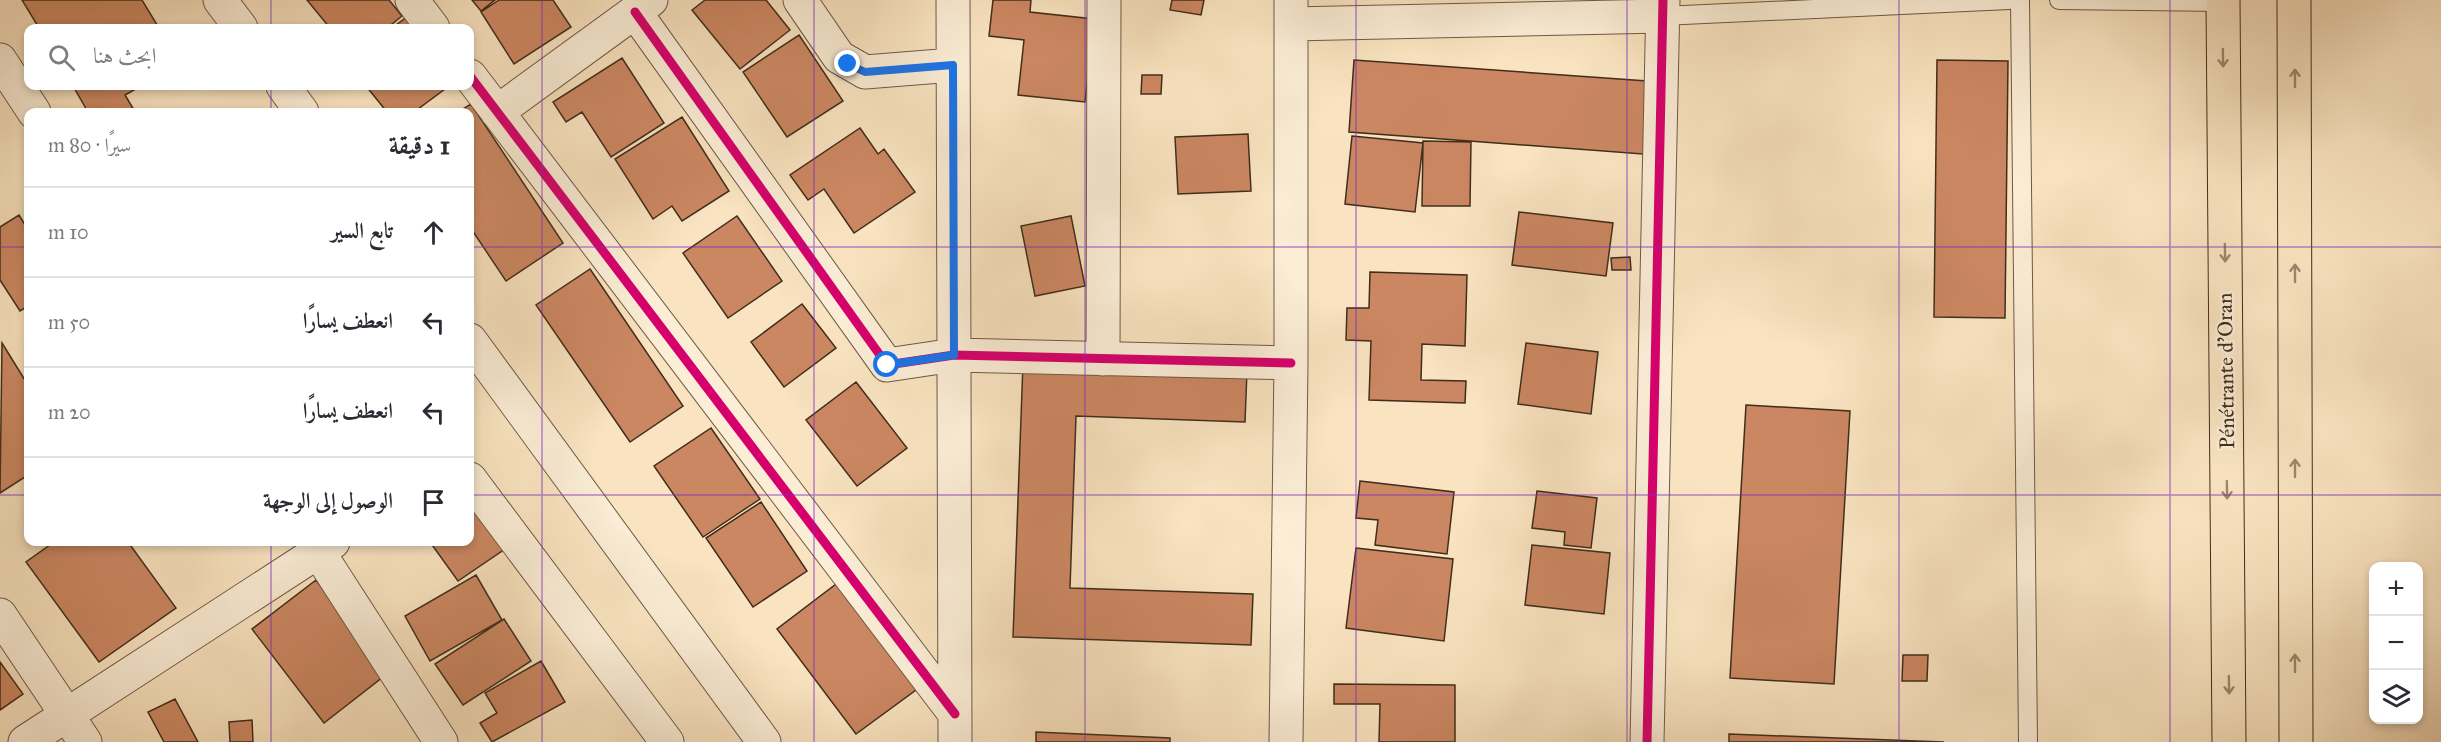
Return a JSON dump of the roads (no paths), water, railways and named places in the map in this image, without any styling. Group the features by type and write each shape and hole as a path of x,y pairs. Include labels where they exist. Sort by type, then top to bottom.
{"highway":[{"path":"2294,0 2296,742"},
{"name":"Pénétrante d'Oran","path":"2223,1 2229,742"}],"street":[{"path":"220,0 238,24"},
{"path":"412,0 430,24"},
{"path":"800,0 839,57 865,72 953,65"},
{"path":"953,0 955,728"},
{"path":"1103,359 1104,0"},
{"path":"497,112 643,6 887,365 954,355 1291,363"},
{"path":"1286,742 1291,363 1291,12 1663,8 1647,742"},
{"path":"0,60 31,108"},
{"path":"474,81 955,728"},
{"path":"286,90 299,108"},
{"path":"474,345 764,742"},
{"path":"474,484 667,742"},
{"path":"25,742 317,546"},
{"path":"321,546 441,742"},
{"path":"0,615 85,742"}],"lane":[{"path":"1663,8 2009,0"},
{"path":"2020,0 2028,742"},
{"path":"2060,0 2223,1"}]}
